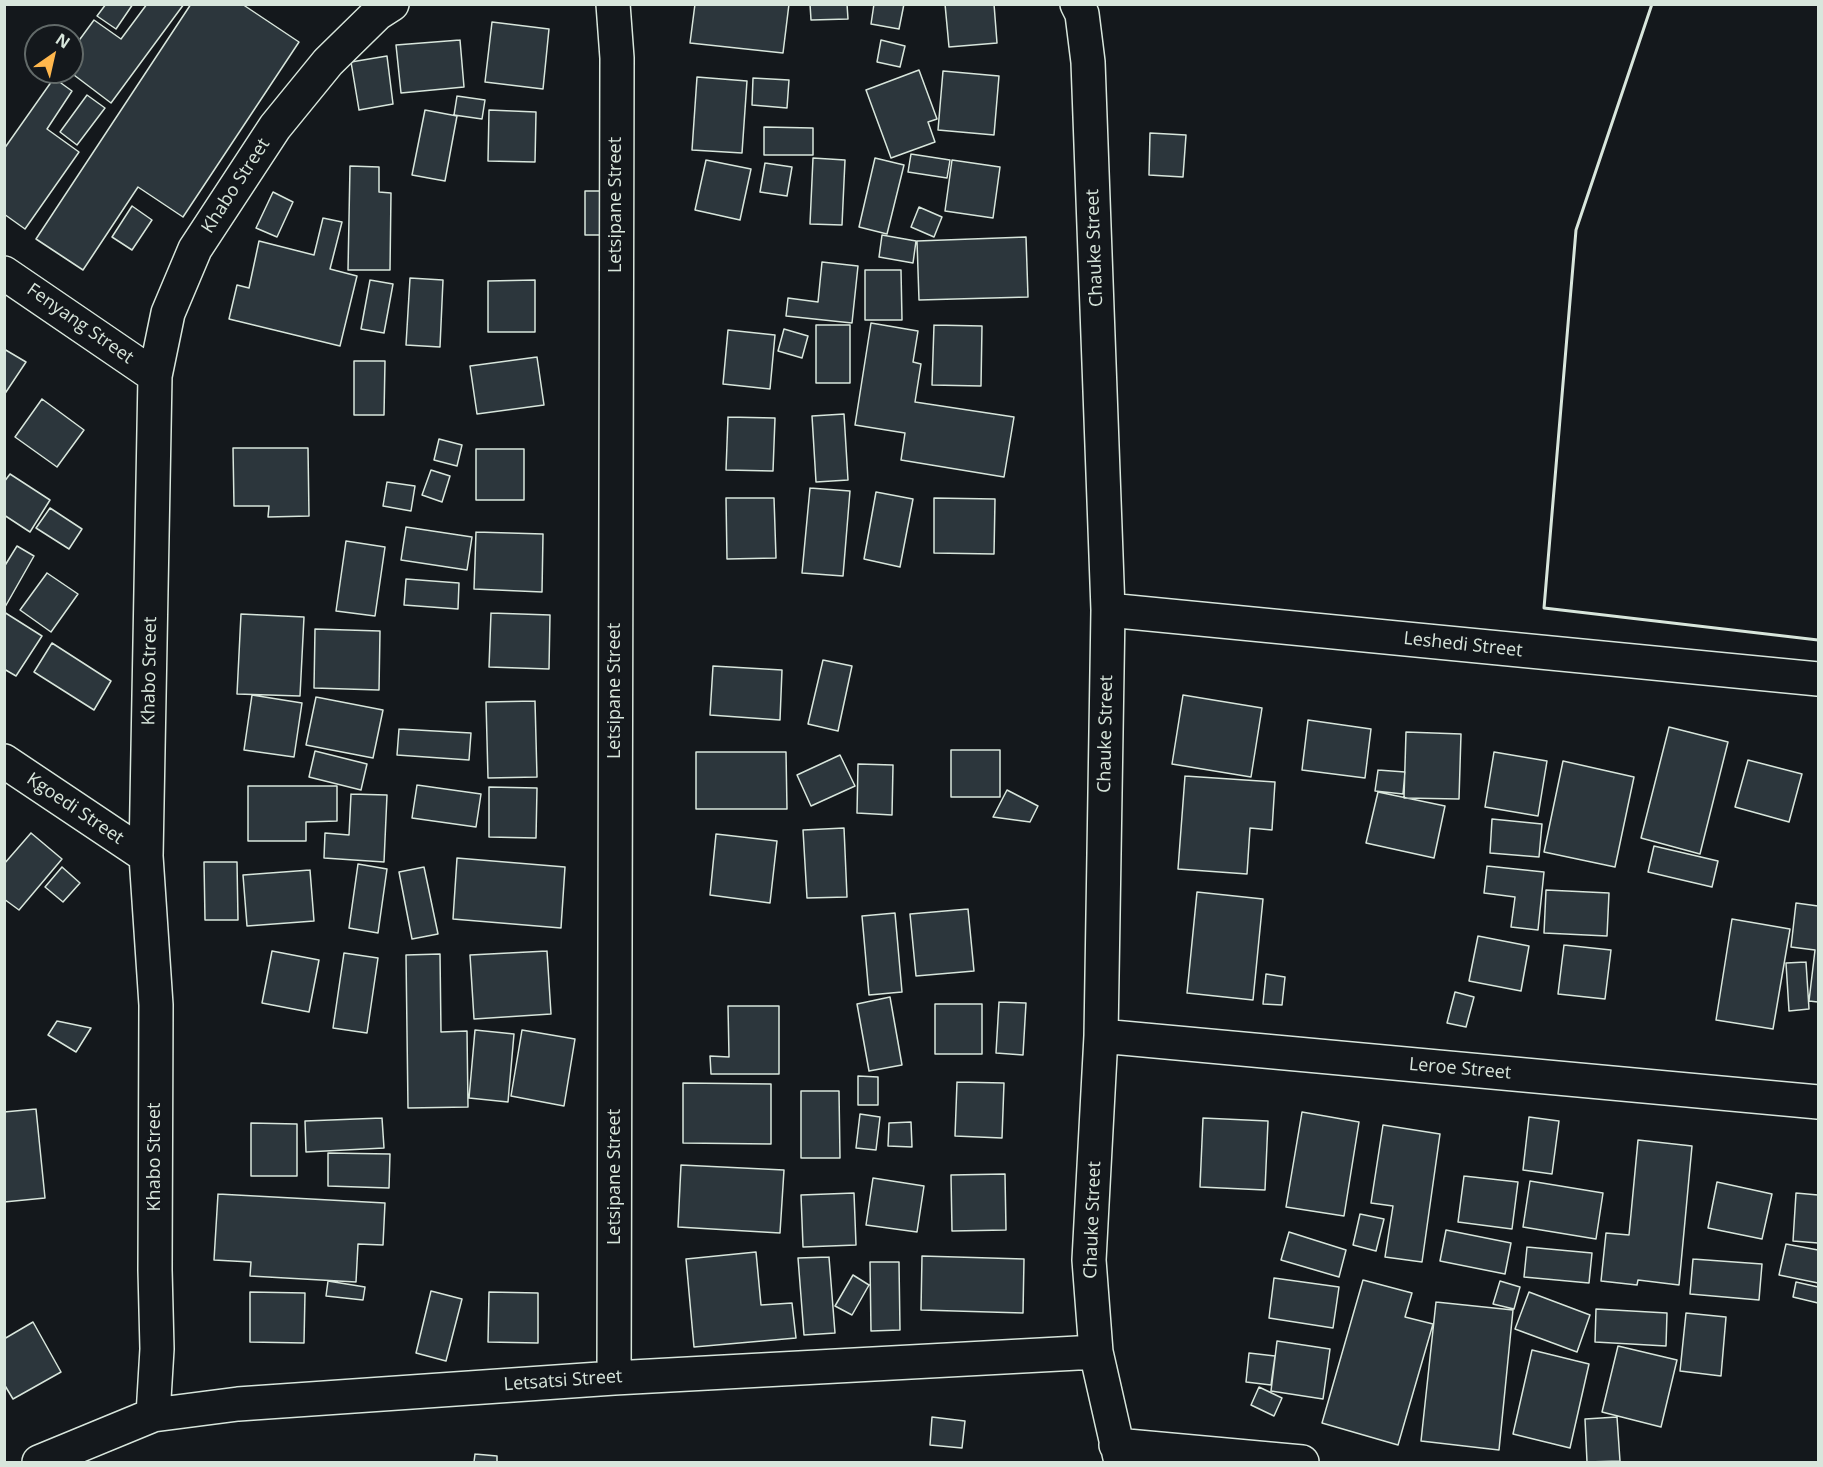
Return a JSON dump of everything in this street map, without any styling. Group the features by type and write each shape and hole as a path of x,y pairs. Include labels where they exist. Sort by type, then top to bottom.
{"street":[{"name":"Letsipane Street","path":"613,4 617,58 614,1378"},
{"name":"Chauke Street","path":"1077,4 1082,14 1088,62 1108,610 1101,1036 1089,1260 1096,1352 1119,1454"},
{"name":"Khabo Street","path":"153,1415 157,1350 156,1005 146,856 155,376 168,313 195,249 275,127 328,62 378,7"},
{"name":"Fenyang Street","path":"4,273 155,376"},
{"name":"Leshedi Street","path":"1108,610 1818,679"},
{"name":"Kgoedi Street","path":"4,761 146,856"},
{"name":"Leroe Street","path":"1101,1036 1818,1102"},
{"name":"Letsatsi Street","path":"39,1462 153,1415 238,1404 614,1378 1096,1352"},
{"path":"1119,1454 1302,1462"}],"building":[{"path":"106,4 133,4 116,29 97,16"},
{"path":"147,4 184,4 111,103 84,83 84,34 94,20 121,39"},
{"path":"191,4 242,4 299,42 183,217 138,187 83,270 36,239"},
{"path":"695,4 789,4 783,53 690,43"},
{"path":"810,4 847,4 848,19 811,20"},
{"path":"874,4 904,4 899,29 871,24"},
{"path":"945,4 994,4 997,43 949,47"},
{"path":"492,22 549,29 543,89 485,82"},
{"path":"460,40 464,87 401,93 396,45"},
{"path":"881,40 905,46 900,67 877,62"},
{"path":"387,56 393,104 359,110 351,62"},
{"path":"919,70 937,119 928,122 935,142 891,158 866,90"},
{"path":"943,71 999,76 994,135 938,130"},
{"path":"697,77 747,81 742,153 692,150"},
{"path":"753,78 789,80 787,108 752,105"},
{"path":"50,84 62,84 72,91 47,129 79,152 25,229 4,214 4,149"},
{"path":"87,95 105,108 77,145 60,132"},
{"path":"457,96 485,100 482,119 454,115"},
{"path":"425,110 457,116 445,181 412,175"},
{"path":"489,110 536,112 535,162 488,161"},
{"path":"764,127 813,128 813,155 764,155"},
{"path":"1150,133 1186,135 1183,177 1149,175"},
{"path":"911,154 950,160 947,178 908,172"},
{"path":"813,158 845,160 842,225 810,224"},
{"path":"875,158 904,165 887,234 859,227"},
{"path":"706,160 751,169 740,220 695,210"},
{"path":"952,160 1000,167 993,218 945,211"},
{"path":"765,163 792,167 787,196 760,192"},
{"path":"350,166 379,167 379,192 391,193 390,270 348,270"},
{"path":"585,191 606,191 606,235 585,235"},
{"path":"273,192 293,202 277,237 256,228"},
{"path":"132,206 152,220 132,250 112,237"},
{"path":"919,207 942,217 934,237 911,227"},
{"path":"323,218 342,222 330,269 357,276 340,346 229,319 237,285 249,288 259,241 314,255"},
{"path":"882,235 916,241 913,263 879,257"},
{"path":"1026,237 1028,297 919,300 917,241"},
{"path":"822,262 858,266 852,323 786,316 788,298 818,302"},
{"path":"865,270 901,270 902,320 865,320"},
{"path":"410,278 443,280 440,347 406,345"},
{"path":"370,280 393,284 384,333 361,329"},
{"path":"535,280 535,332 488,332 488,281"},
{"path":"871,323 918,331 913,362 921,364 915,402 1014,417 1004,477 901,460 905,433 855,425"},
{"path":"816,325 850,325 850,383 816,383"},
{"path":"934,325 982,326 981,386 932,385"},
{"path":"784,329 808,336 802,358 778,351"},
{"path":"728,330 775,335 770,389 723,384"},
{"path":"4,349 26,362 4,395"},
{"path":"537,357 544,405 477,414 470,366"},
{"path":"354,361 385,361 384,415 354,415"},
{"path":"42,399 84,430 57,467 15,437"},
{"path":"844,414 848,480 816,482 812,416"},
{"path":"728,417 775,418 773,471 726,470"},
{"path":"439,439 462,445 457,466 434,460"},
{"path":"233,448 308,448 309,516 268,517 269,506 234,506"},
{"path":"476,449 524,449 524,500 476,500"},
{"path":"431,470 450,476 442,502 422,495"},
{"path":"10,474 50,500 30,532 4,515 4,482"},
{"path":"387,482 415,486 411,511 383,506"},
{"path":"810,488 850,491 843,576 802,573"},
{"path":"876,492 913,499 900,567 864,559"},
{"path":"726,498 774,498 776,558 727,559"},
{"path":"934,498 995,499 994,554 934,553"},
{"path":"50,508 82,529 69,549 36,528"},
{"path":"406,527 472,537 467,570 401,560"},
{"path":"476,532 543,534 542,592 474,589"},
{"path":"346,541 385,547 375,616 336,611"},
{"path":"17,546 34,556 5,607 4,567"},
{"path":"47,573 78,594 51,632 20,610"},
{"path":"406,579 459,583 458,609 404,605"},
{"path":"4,612 42,636 16,676 4,669"},
{"path":"491,613 550,615 549,669 489,667"},
{"path":"241,614 304,617 300,696 237,694"},
{"path":"315,629 380,631 379,690 314,688"},
{"path":"52,643 111,681 94,710 34,672"},
{"path":"823,660 852,666 838,731 808,724"},
{"path":"713,666 782,670 780,720 710,715"},
{"path":"252,695 302,703 294,757 244,750"},
{"path":"1183,695 1262,708 1251,777 1172,764"},
{"path":"316,697 383,710 373,758 306,745"},
{"path":"535,701 537,777 488,778 486,702"},
{"path":"1308,720 1371,729 1365,778 1302,770"},
{"path":"1669,727 1728,742 1700,854 1641,838"},
{"path":"399,729 471,733 469,760 397,755"},
{"path":"1406,732 1461,734 1459,799 1404,798"},
{"path":"951,750 1000,750 1000,797 951,797"},
{"path":"315,751 367,764 361,790 309,777"},
{"path":"696,752 786,752 787,809 696,809"},
{"path":"1494,752 1547,761 1538,816 1485,807"},
{"path":"840,755 855,786 811,806 797,775"},
{"path":"1748,760 1802,774 1789,822 1735,807"},
{"path":"1563,761 1634,777 1615,867 1544,852"},
{"path":"858,764 893,765 892,815 857,813"},
{"path":"1378,770 1405,772 1403,794 1375,791"},
{"path":"1185,776 1275,782 1272,830 1250,828 1247,874 1178,869"},
{"path":"417,785 481,794 476,827 412,818"},
{"path":"248,786 337,786 337,821 306,822 306,841 248,841"},
{"path":"489,787 537,788 536,838 489,837"},
{"path":"1007,790 1038,806 1030,822 993,817"},
{"path":"1378,792 1445,806 1434,858 1366,843"},
{"path":"351,794 387,795 384,862 324,858 325,833 349,835"},
{"path":"1492,819 1542,824 1539,857 1490,853"},
{"path":"844,828 847,897 807,898 803,830"},
{"path":"31,833 62,859 19,910 4,899 4,864"},
{"path":"716,834 777,841 770,903 710,895"},
{"path":"1654,846 1718,861 1712,887 1648,872"},
{"path":"457,858 565,867 561,928 453,919"},
{"path":"204,862 237,862 238,920 205,920"},
{"path":"358,864 387,869 378,933 349,928"},
{"path":"1487,866 1544,872 1538,930 1511,927 1515,897 1484,893"},
{"path":"62,867 80,883 63,902 45,887"},
{"path":"424,867 438,934 412,939 399,872"},
{"path":"310,870 314,921 247,926 243,875"},
{"path":"1546,890 1609,893 1607,936 1544,933"},
{"path":"1197,892 1263,899 1253,1000 1187,993"},
{"path":"1796,903 1818,906 1818,1002 1809,1001 1815,950 1791,947"},
{"path":"968,909 974,971 916,976 910,914"},
{"path":"895,913 902,992 869,995 862,916"},
{"path":"1732,919 1790,929 1773,1029 1716,1020"},
{"path":"1478,936 1529,946 1521,991 1469,981"},
{"path":"1564,945 1611,950 1605,999 1558,994"},
{"path":"272,951 319,960 309,1012 262,1003"},
{"path":"547,951 551,1014 474,1019 470,955"},
{"path":"344,953 378,958 367,1033 333,1028"},
{"path":"440,954 441,1032 467,1031 468,1107 408,1108 406,955"},
{"path":"1806,962 1809,1009 1789,1011 1786,963"},
{"path":"1266,974 1285,977 1282,1005 1263,1004"},
{"path":"1455,992 1474,997 1466,1027 1447,1023"},
{"path":"890,997 902,1065 869,1071 857,1004"},
{"path":"999,1002 1026,1003 1023,1055 996,1053"},
{"path":"935,1004 982,1004 982,1054 935,1054"},
{"path":"728,1006 779,1006 779,1074 711,1074 710,1056 729,1057"},
{"path":"57,1021 91,1028 76,1052 48,1035"},
{"path":"475,1030 514,1034 508,1102 469,1098"},
{"path":"522,1030 575,1039 564,1106 511,1096"},
{"path":"858,1076 878,1077 878,1105 858,1105"},
{"path":"957,1082 1004,1083 1002,1138 955,1136"},
{"path":"683,1083 771,1084 771,1144 683,1143"},
{"path":"801,1091 839,1091 840,1158 801,1158"},
{"path":"36,1109 45,1198 4,1202 4,1112"},
{"path":"1302,1112 1359,1122 1344,1216 1286,1207"},
{"path":"860,1114 880,1117 876,1150 856,1148"},
{"path":"1529,1117 1559,1121 1552,1174 1523,1170"},
{"path":"382,1118 384,1148 306,1152 305,1121"},
{"path":"1203,1118 1268,1121 1265,1190 1200,1187"},
{"path":"911,1122 912,1147 888,1146 889,1123"},
{"path":"251,1123 297,1124 297,1176 251,1176"},
{"path":"1383,1125 1440,1134 1422,1262 1385,1257 1393,1206 1371,1203"},
{"path":"1638,1140 1692,1146 1679,1285 1638,1280 1637,1285 1601,1281 1606,1233 1629,1235"},
{"path":"328,1153 390,1154 389,1188 328,1186"},
{"path":"681,1165 784,1170 780,1233 678,1227"},
{"path":"1005,1174 1006,1230 952,1231 951,1175"},
{"path":"1464,1176 1518,1182 1512,1229 1458,1222"},
{"path":"873,1178 924,1186 917,1232 866,1225"},
{"path":"1530,1181 1603,1193 1596,1239 1523,1227"},
{"path":"1717,1182 1772,1194 1762,1239 1708,1228"},
{"path":"854,1193 856,1245 803,1247 801,1195"},
{"path":"1796,1193 1818,1195 1818,1243 1793,1241"},
{"path":"218,1194 385,1203 383,1245 358,1244 356,1282 250,1276 251,1262 214,1260"},
{"path":"1360,1214 1384,1219 1376,1251 1353,1245"},
{"path":"1446,1230 1511,1243 1505,1274 1440,1261"},
{"path":"1289,1232 1346,1250 1339,1277 1281,1260"},
{"path":"1786,1244 1818,1250 1818,1283 1779,1275"},
{"path":"1527,1247 1592,1253 1589,1283 1524,1277"},
{"path":"756,1252 761,1305 792,1303 796,1338 694,1347 686,1259"},
{"path":"922,1256 1024,1259 1023,1313 921,1310"},
{"path":"829,1257 835,1333 804,1335 798,1258"},
{"path":"1693,1259 1762,1264 1759,1300 1690,1294"},
{"path":"870,1262 899,1262 900,1330 871,1331"},
{"path":"853,1275 869,1285 852,1315 835,1306"},
{"path":"1274,1278 1339,1287 1333,1328 1269,1318"},
{"path":"1363,1280 1412,1293 1405,1317 1433,1324 1398,1445 1322,1423"},
{"path":"328,1281 365,1287 363,1300 326,1296"},
{"path":"1500,1281 1520,1287 1514,1309 1493,1304"},
{"path":"1796,1282 1818,1287 1818,1303 1793,1297"},
{"path":"431,1291 462,1299 446,1361 416,1353"},
{"path":"250,1292 305,1293 304,1343 250,1342"},
{"path":"489,1292 538,1293 538,1343 488,1342"},
{"path":"1529,1292 1590,1315 1577,1352 1515,1329"},
{"path":"1436,1302 1513,1310 1499,1450 1421,1441"},
{"path":"1596,1309 1667,1313 1666,1346 1595,1342"},
{"path":"1686,1313 1726,1317 1721,1376 1680,1371"},
{"path":"33,1322 61,1372 13,1399 4,1384 4,1339"},
{"path":"1277,1341 1330,1349 1323,1399 1271,1391"},
{"path":"1618,1346 1677,1360 1661,1427 1602,1412"},
{"path":"1532,1350 1589,1364 1570,1448 1513,1434"},
{"path":"1249,1353 1275,1356 1271,1385 1246,1382"},
{"path":"1259,1387 1282,1398 1274,1416 1251,1405"},
{"path":"932,1417 965,1421 962,1448 930,1445"},
{"path":"1617,1417 1620,1461 1587,1462 1585,1419"},
{"path":"475,1454 497,1456 497,1462 474,1462"}],"wall":[{"path":"1652,4 1576,230 1544,608 1818,640"}]}
